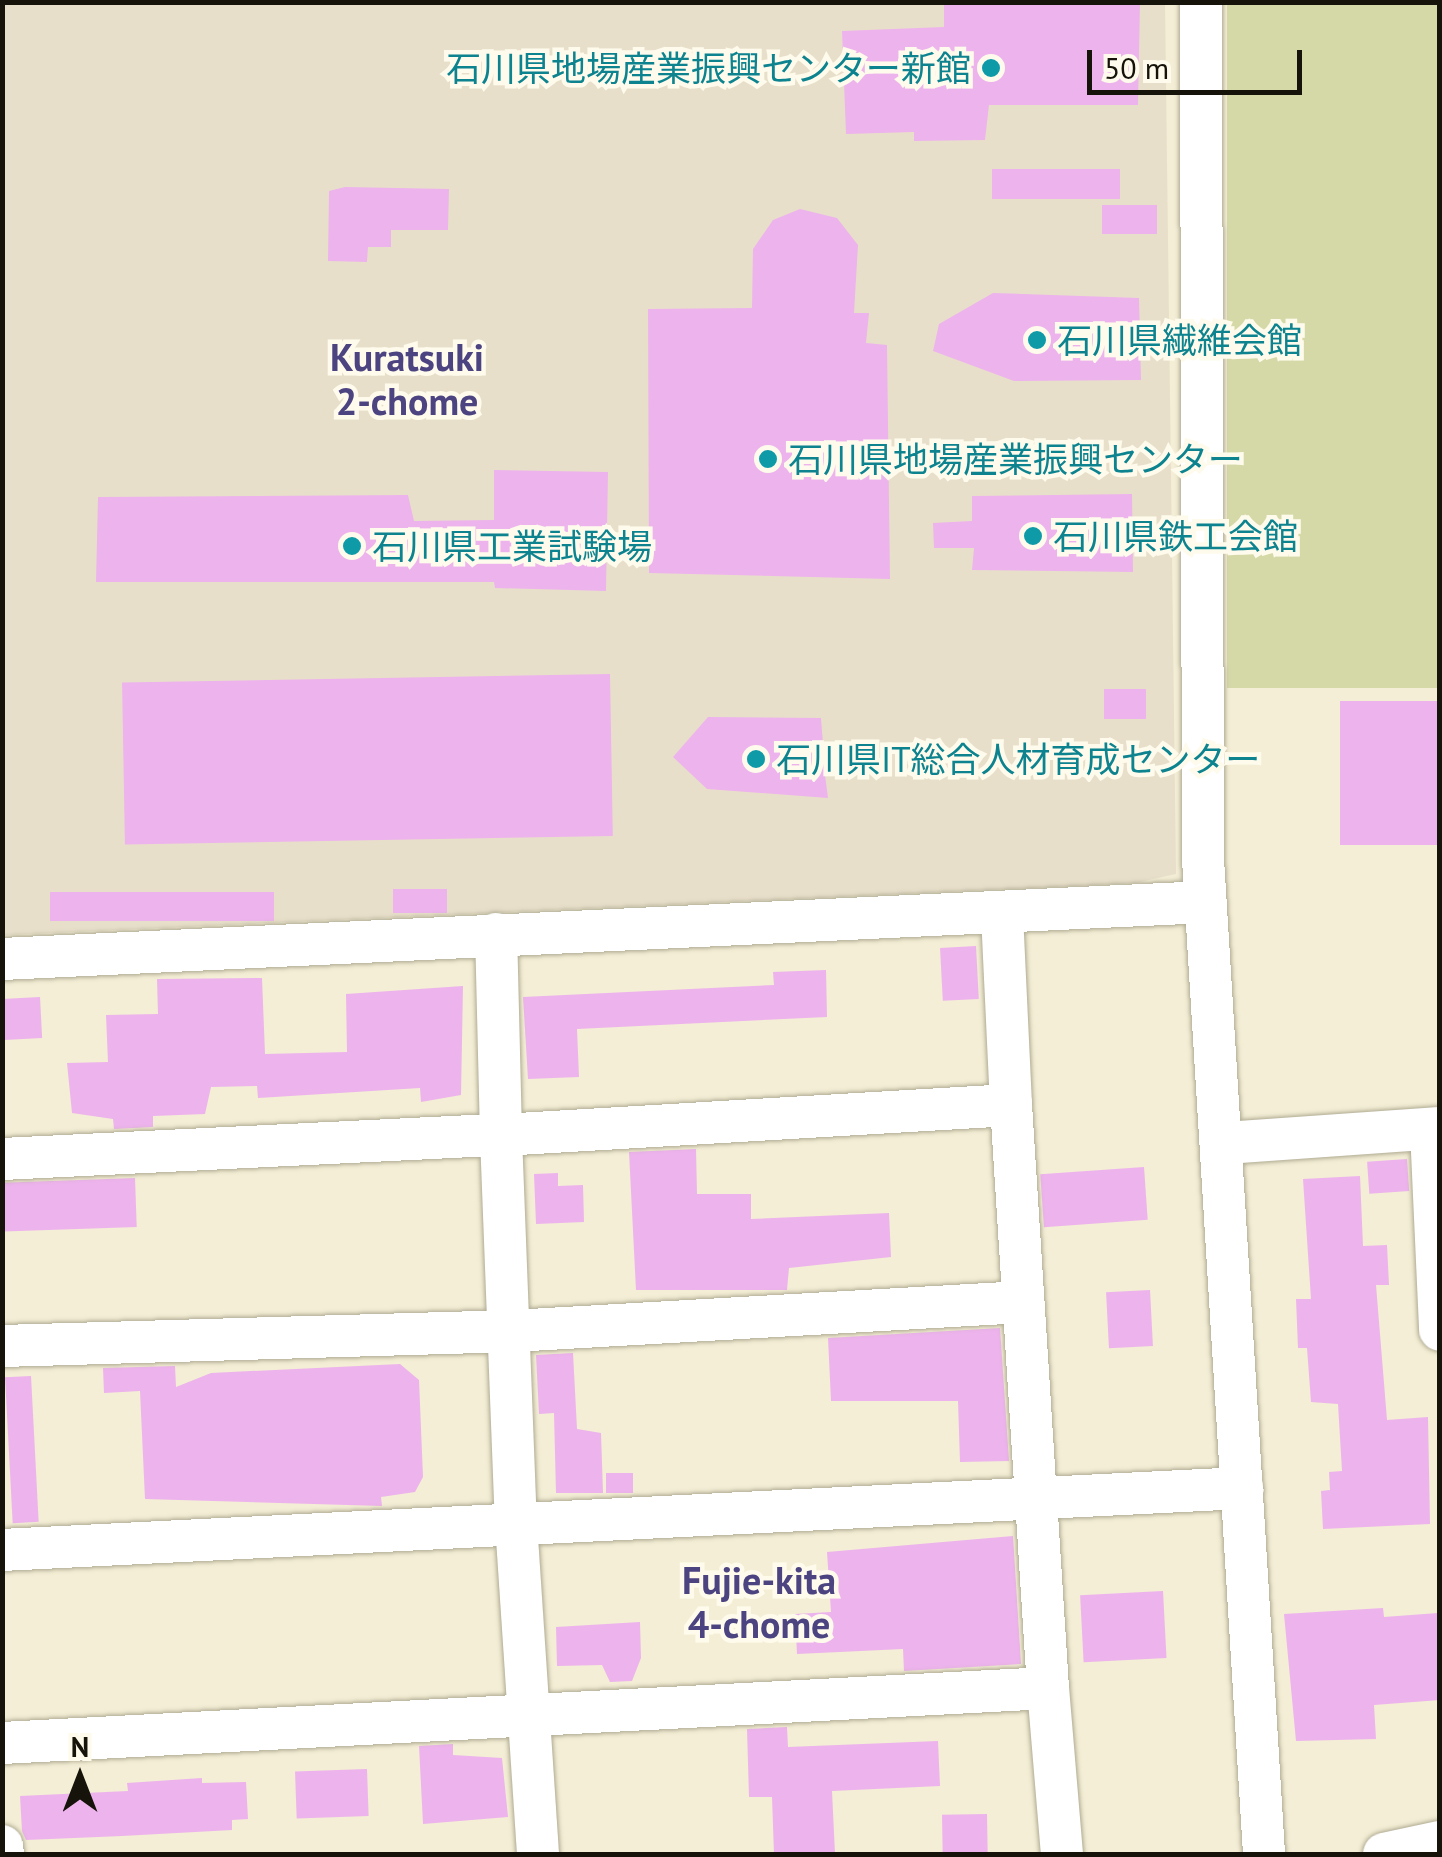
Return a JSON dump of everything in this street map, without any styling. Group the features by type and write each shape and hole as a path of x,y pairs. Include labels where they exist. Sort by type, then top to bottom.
{"street":[{"path":"1202,2 1205,902 1225,1143 1264,1854"},
{"path":"2,958 496,934 1002,916 1205,902"},
{"path":"1002,916 1022,1302 1062,1854"},
{"path":"496,934 516,1527 538,1854"},
{"path":"2,1158 502,1135 1011,1105"},
{"path":"1225,1143 1435,1128 1440,1330"},
{"path":"2,1346 512,1331 1022,1302"},
{"path":"2,1550 516,1527 1036,1495 1242,1488"},
{"path":"2,1743 530,1720 1048,1688"},
{"path":"1384,1854 1440,1842"},
{"path":"2,1846 3,1854"}],"shaded area":[{"path":"2,3 1165,3 1176,874 1135,883 3,935"}],"green space":[{"path":"1227,3 1439,3 1439,688 1227,688"}],"building":[{"name":"石川県地場産業振興センター新館","path":"944,2 1140,2 1138,105 989,105 985,140 914,141 914,132 846,134 842,31 944,27"},
{"path":"992,169 1120,169 1120,199 992,199"},
{"path":"345,187 449,189 448,230 391,230 391,247 368,247 367,262 328,261 329,191"},
{"path":"1102,205 1157,205 1157,234 1102,234"},
{"name":"石川県地場産業振興センター","path":"800,209 837,218 858,245 854,313 869,313 866,343 887,345 890,579 649,573 648,309 752,308 753,249 773,220"},
{"name":"石川県繊維会館","path":"993,293 1139,298 1141,380 1014,381 933,351 939,324"},
{"name":"石川県工業試験場","path":"494,470 608,472 606,591 495,588 494,582 96,582 98,497 408,495 414,521 494,520"},
{"name":"石川県鉄工会館","path":"1132,494 1133,572 972,570 974,548 934,548 933,523 972,521 972,496"},
{"path":"610,674 613,836 125,844 122,683"},
{"path":"1104,689 1146,689 1146,719 1104,719"},
{"path":"1340,701 1440,701 1440,845 1340,845"},
{"name":"石川県IT総合人材育成センター","path":"708,717 821,718 823,744 877,746 824,767 828,798 707,789 673,757"},
{"path":"393,889 447,889 447,913 393,913"},
{"path":"50,892 274,892 274,921 50,921"},
{"path":"976,946 979,999 943,1001 940,948"},
{"path":"826,970 827,1017 577,1029 579,1077 528,1079 523,997 774,985 773,972"},
{"path":"262,978 265,1054 347,1052 346,994 463,986 461,1095 421,1102 420,1088 258,1098 257,1086 211,1087 205,1114 153,1116 153,1127 114,1129 113,1119 72,1113 67,1063 108,1062 106,1015 158,1014 157,979"},
{"path":"40,997 42,1038 4,1040 2,999"},
{"path":"696,1149 697,1194 751,1194 751,1219 889,1213 891,1257 789,1268 787,1290 636,1290 629,1152"},
{"path":"1407,1159 1409,1191 1369,1194 1367,1162"},
{"path":"1144,1167 1148,1220 1044,1227 1040,1174"},
{"path":"558,1173 558,1186 583,1185 584,1222 536,1224 534,1174"},
{"path":"1360,1176 1363,1246 1387,1245 1389,1285 1376,1285 1387,1420 1428,1417 1430,1524 1323,1529 1321,1491 1330,1490 1329,1472 1342,1471 1338,1404 1311,1402 1307,1348 1298,1348 1296,1299 1311,1299 1303,1179"},
{"path":"135,1178 137,1227 4,1232 2,1183"},
{"path":"1150,1290 1153,1346 1109,1348 1106,1292"},
{"path":"1000,1328 1009,1461 960,1462 958,1401 831,1401 828,1338"},
{"path":"573,1353 577,1429 601,1433 603,1493 556,1493 554,1413 539,1414 536,1355"},
{"path":"400,1364 419,1380 423,1477 415,1492 381,1497 382,1506 145,1499 140,1391 104,1393 103,1368 175,1366 176,1387 211,1373"},
{"path":"31,1376 39,1522 13,1523 5,1377"},
{"path":"606,1473 633,1473 633,1493 606,1493"},
{"path":"1013,1536 1021,1664 904,1671 903,1649 797,1654 795,1614 831,1612 827,1552"},
{"path":"1163,1591 1167,1658 1084,1662 1080,1595"},
{"path":"1383,1608 1384,1617 1438,1613 1440,1700 1374,1705 1376,1739 1296,1741 1284,1614"},
{"path":"640,1622 641,1658 632,1681 610,1682 602,1665 557,1666 556,1627"},
{"path":"787,1727 788,1747 938,1741 940,1786 832,1791 835,1854 774,1854 772,1797 749,1797 747,1729"},
{"path":"453,1744 453,1755 502,1758 508,1817 423,1824 419,1746"},
{"path":"367,1769 369,1816 297,1818 295,1772"},
{"path":"202,1778 202,1783 246,1782 248,1819 232,1820 232,1830 122,1836 26,1840 22,1831 20,1796 128,1791 127,1783"},
{"path":"987,1814 988,1854 943,1854 942,1815"}],"place":[{"name":"石川県地場産業振興センター新館","path":"991,68"},
{"name":"石川県繊維会館","path":"1037,340"},
{"name":"石川県地場産業振興センター","path":"768,459"},
{"name":"石川県鉄工会館","path":"1033,536"},
{"name":"石川県工業試験場","path":"352,546"},
{"name":"石川県IT総合人材育成センター","path":"756,759"}],"district":[{"name":"Kuratsuki 2-chome","path":"407,379"},
{"name":"Fujie-kita 4-chome","path":"759,1602"}]}
